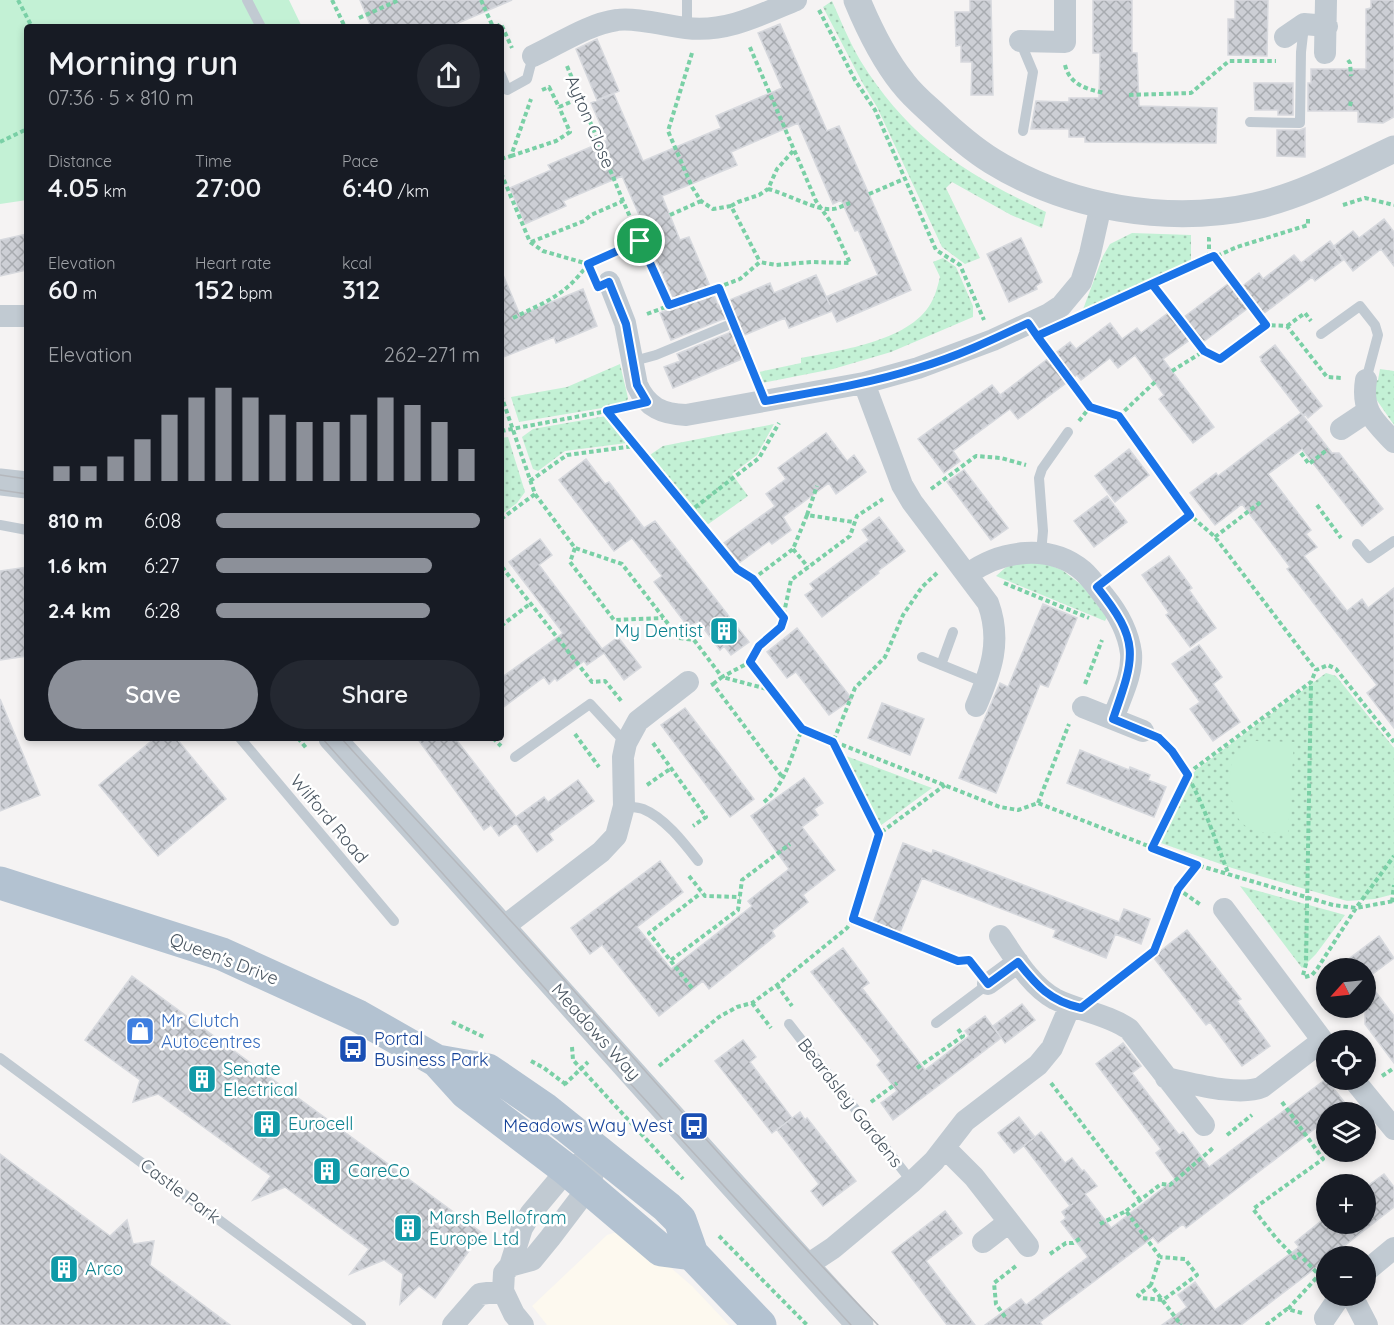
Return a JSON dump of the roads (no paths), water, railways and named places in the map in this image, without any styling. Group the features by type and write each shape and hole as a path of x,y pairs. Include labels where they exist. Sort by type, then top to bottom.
{"main road":[{"name":"Queen's Drive","path":"0,883 222,954 358,1016 437,1061 466,1093 578,1179 661,1250 704,1243"},
{"name":"Queen's Drive","path":"437,1061 488,1070 545,1109 667,1207 704,1243 760,1325"}],"street":[{"path":"533,56 558,43 618,19 693,29 713,29 740,24 796,0"},
{"path":"856,0 886,59 903,84 955,134 992,161 1043,187 1101,205 1178,213 1255,206 1327,181 1394,149"},
{"path":"1020,41 1065,42 1065,0"},
{"path":"1325,53 1326,0"},
{"path":"1285,37 1304,24 1327,26"},
{"path":"609,282 626,324 637,385 647,402 657,411 686,415 864,383 918,368 993,340 1028,323 1060,306 1080,282 1090,254 1101,205"},
{"path":"0,316 24,316"},
{"path":"1366,380 1364,393 1368,411 1394,442"},
{"path":"864,383 907,494 965,567 988,603 994,620 994,649 986,683 976,706"},
{"path":"1341,429 1368,411"},
{"path":"0,482 24,485"},
{"path":"965,567 1005,555 1030,552 1041,553 1069,563 1083,571 1118,616 1128,634 1131,656 1129,673 1113,719"},
{"path":"502,928 601,852 616,836 624,806 622,757 626,743 638,722 688,682"},
{"path":"1083,707 1143,731"},
{"name":"Meadows Way","path":"335,741 860,1325"},
{"path":"1224,909 1316,1032"},
{"path":"1000,936 1035,985 1053,998 1111,1019 1129,1029 1204,1125"},
{"path":"988,984 1018,962"},
{"name":"Beardsley Gardens","path":"806,1266 833,1248 912,1182 934,1161 965,1121 1038,1065 1052,1048 1076,1007"},
{"path":"1166,1078 1225,1089 1254,1090 1262,1087 1316,1049"},
{"path":"1362,1090 1394,1130"},
{"path":"945,1148 974,1178 1008,1222 1023,1256"},
{"path":"510,1266 532,1260 578,1179 600,1153"},
{"path":"523,1325 514,1314 503,1291 504,1273 510,1266 522,1228 531,1213 578,1179"},
{"path":"983,1242 1008,1222"},
{"path":"1376,1263 1394,1248"},
{"path":"453,1325 480,1294 503,1291"},
{"path":"1325,1318 1333,1306"},
{"path":"1357,1306 1367,1325"}],"lane":[{"path":"247,0 259,24"},
{"path":"687,0 693,29"},
{"path":"1250,122 1300,123 1301,52 1304,24"},
{"path":"1020,41 1033,72 1023,131"},
{"path":"504,82 507,90 527,79 533,56"},
{"path":"1321,334 1360,306 1375,325 1378,335 1366,380"},
{"path":"634,361 656,355 731,325"},
{"path":"1041,553 1043,531 1041,470 1068,432"},
{"path":"0,525 24,529"},
{"path":"1357,544 1369,558 1394,541"},
{"path":"941,665 953,632"},
{"path":"922,657 986,683"},
{"path":"515,757 590,704 626,743"},
{"name":"Wilford Road","path":"243,741 394,921"},
{"path":"624,806 648,811 679,837 698,861"},
{"path":"936,1023 988,984"},
{"name":"Beardsley Gardens","path":"789,1024 912,1182"},
{"name":"Castle Park","path":"0,1058 361,1325"}],"tram line":[{"path":"0,475 24,479"},
{"path":"0,490 24,494"},
{"path":"325,741 607,1058 851,1325"},
{"path":"344,741 542,955 750,1188 878,1325"}],"place":[{"name":"My Dentist","path":"724,631"},
{"name":"Mr Clutch Autocentres","path":"140,1031"},
{"name":"Portal Business Park","path":"353,1049"},
{"name":"Senate Electrical","path":"202,1079"},
{"name":"Eurocell","path":"267,1124"},
{"name":"Meadows Way West","path":"694,1126"},
{"name":"CareCo","path":"327,1171"},
{"name":"Marsh Bellofram Europe Ltd","path":"408,1228"},
{"name":"Arco","path":"64,1269"}]}
